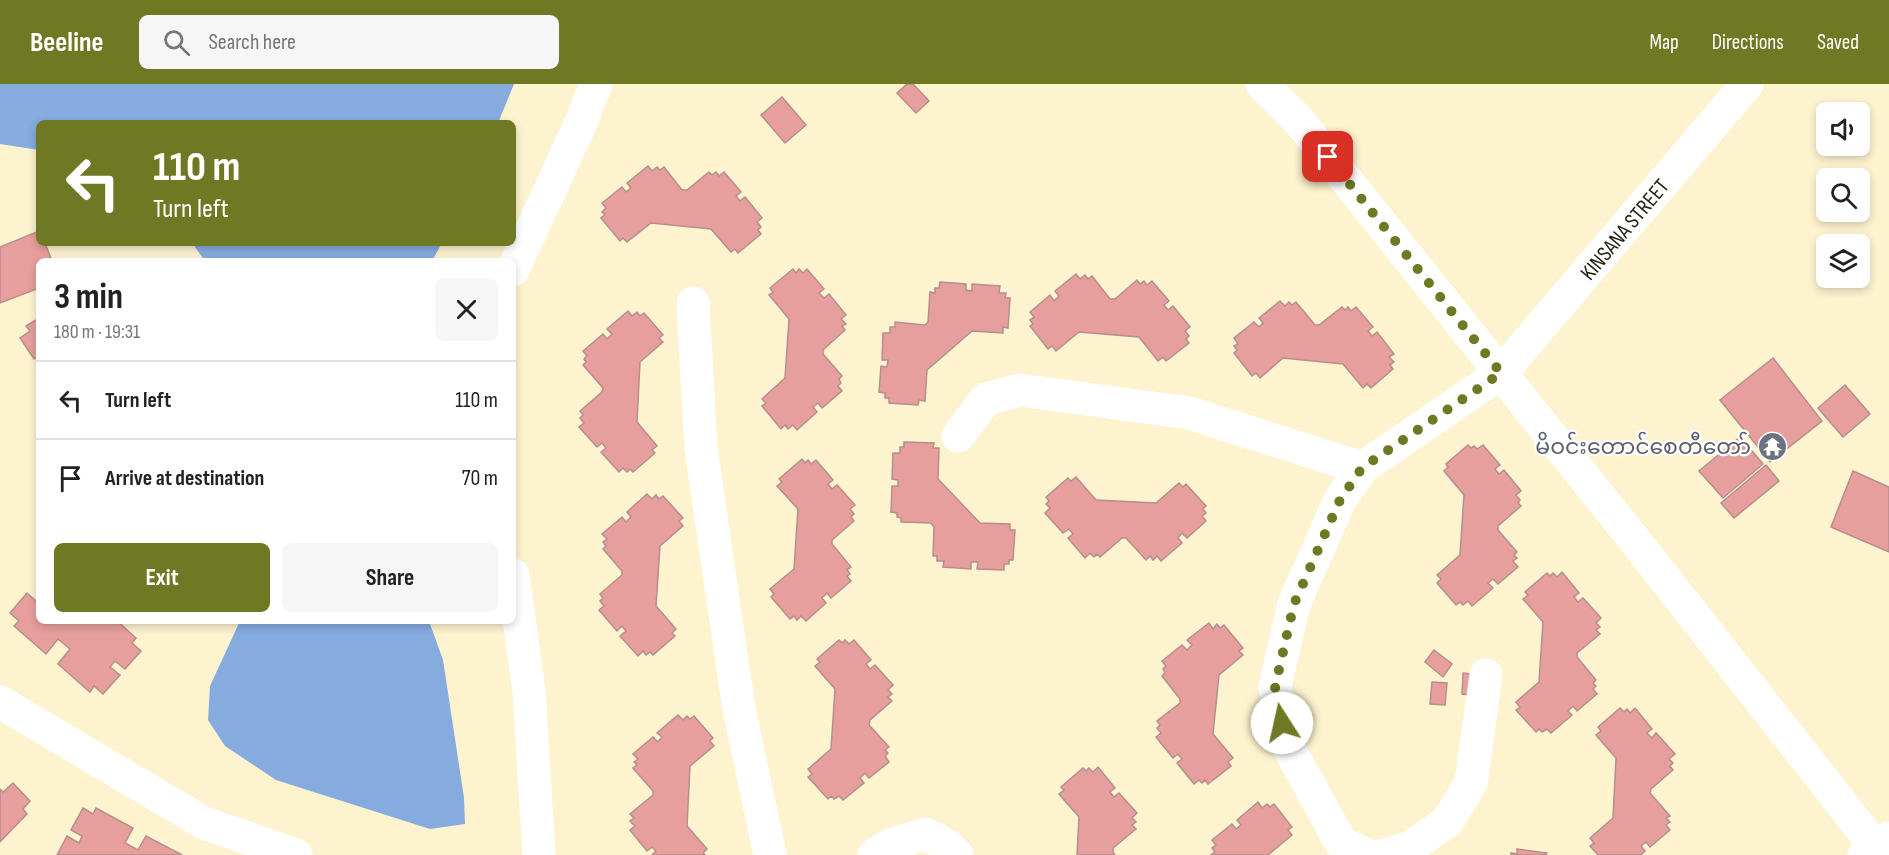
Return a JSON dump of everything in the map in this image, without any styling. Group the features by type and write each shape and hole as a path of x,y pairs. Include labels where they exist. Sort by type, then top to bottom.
{"street":[{"path":"516,264 579,127 596,84"},
{"path":"1262,84 1299,121 1878,849"},
{"name":"KINSANA STREET","path":"1362,468 1501,373 1747,84"},
{"path":"693,303 703,460 739,709 770,855"},
{"path":"958,436 986,399 1020,390 1189,413 1362,468 1340,500 1294,604 1275,687 1285,741 1341,843 1367,855"},
{"path":"516,597 529,691 539,855"},
{"path":"1384,855 1410,848 1447,822 1471,783 1486,675"},
{"path":"0,702 204,823 296,855"},
{"path":"874,855 890,845 925,834 945,844 957,855"}],"water":[{"path":"0,84 514,84 499,120 36,120 36,150 0,144"},
{"path":"194,246 440,246 434,258 203,258"},
{"path":"239,624 430,624 443,660 464,798 465,824 430,829 276,780 225,746 208,720 210,686"}],"building":[{"path":"907,84 913,84 929,101 916,113 897,93"},
{"path":"782,97 806,125 785,143 761,115"},
{"path":"648,166 652,171 657,167 660,170 664,167 682,190 687,190 709,172 712,175 716,172 719,176 724,172 741,192 736,196 740,201 745,197 762,218 757,222 761,227 758,230 761,234 738,253 735,249 731,252 711,229 651,223 627,242 623,238 620,241 601,218 605,215 602,212 606,208 602,203 622,187 626,192 631,188 627,183"},
{"path":"36,232 36,246 46,246 51,258 36,258 36,289 0,303 0,247"},
{"path":"793,269 796,273 799,269 803,273 807,269 824,289 819,293 824,298 829,294 846,315 841,319 846,324 842,326 845,330 823,350 823,354 842,376 838,386 842,391 822,408 818,403 813,407 817,412 797,430 793,425 788,429 785,425 781,429 762,406 766,403 762,399 785,378 789,319 769,295 773,292 770,288"},
{"path":"1076,274 1080,279 1085,275 1088,279 1092,276 1110,299 1115,299 1137,280 1140,284 1144,281 1147,285 1152,281 1169,301 1164,305 1168,310 1173,306 1190,327 1185,331 1189,336 1186,339 1189,343 1166,361 1163,357 1158,361 1139,337 1079,332 1056,351 1052,346 1048,349 1030,326 1033,324 1030,320 1034,317 1030,312 1050,295 1054,301 1059,296 1055,291"},
{"path":"940,282 966,284 966,290 972,291 972,284 1000,286 999,293 1006,293 1005,298 1010,298 1008,328 1003,327 1003,333 972,331 927,370 925,401 919,400 918,405 889,403 889,398 885,398 885,393 879,392 881,366 887,367 888,360 882,360 883,333 890,333 890,327 895,327 895,322 925,325 928,322 930,292 935,293 935,288 939,288"},
{"path":"1280,301 1285,306 1289,302 1292,305 1296,302 1315,325 1319,325 1342,307 1345,310 1348,307 1351,311 1356,307 1373,327 1368,331 1372,336 1377,332 1394,354 1389,357 1394,362 1390,365 1393,369 1371,388 1367,384 1363,388 1343,364 1283,358 1260,378 1256,373 1252,376 1234,353 1237,350 1234,346 1238,344 1234,338 1254,322 1259,327 1263,323 1259,318"},
{"path":"628,311 632,316 637,312 640,316 644,313 663,335 659,338 663,342 640,362 637,422 657,446 652,450 655,453 633,472 630,469 627,472 623,468 619,472 601,452 606,448 602,443 597,447 579,427 584,423 580,418 583,415 580,411 602,392 603,388 583,365 587,356 583,351 603,334 607,339 612,334 607,329"},
{"path":"36,320 36,357 34,359 20,338 30,331 26,326"},
{"path":"1773,358 1822,421 1770,462 1720,400"},
{"path":"1845,385 1870,414 1843,437 1818,408"},
{"path":"1740,437 1763,464 1723,498 1699,471"},
{"path":"904,442 934,443 933,448 939,448 938,479 980,523 1010,524 1010,530 1015,530 1013,560 1009,560 1009,564 1004,564 1004,570 977,569 978,562 971,562 971,569 943,567 944,561 937,561 937,556 933,556 934,527 931,523 901,522 897,513 891,512 892,486 898,486 898,480 892,479 893,453 900,453 900,447 904,447"},
{"path":"1468,445 1477,449 1483,445 1500,465 1495,469 1499,474 1504,470 1521,491 1516,495 1521,506 1498,526 1498,530 1517,552 1514,555 1517,558 1513,561 1518,567 1498,584 1493,579 1488,583 1493,588 1472,606 1468,601 1463,605 1460,602 1456,605 1437,583 1441,579 1437,575 1460,555 1464,495 1444,471 1448,467 1446,464"},
{"path":"802,459 805,463 808,460 811,464 816,460 833,480 828,484 832,489 837,485 855,505 850,509 854,514 851,517 854,521 832,540 832,544 851,567 847,570 850,574 847,576 851,581 831,598 827,593 822,598 826,603 806,621 801,616 797,620 794,616 790,619 771,597 774,594 770,589 794,569 798,509 777,486 782,482 779,479"},
{"path":"1766,465 1779,481 1734,518 1721,503"},
{"path":"1853,471 1889,487 1889,552 1831,527"},
{"path":"1076,477 1096,500 1156,503 1179,483 1183,487 1186,484 1206,506 1203,509 1206,513 1202,516 1206,521 1187,538 1182,533 1178,538 1182,543 1161,561 1157,556 1153,560 1150,556 1146,560 1126,538 1122,538 1100,557 1097,554 1094,557 1090,553 1085,558 1068,538 1073,534 1069,529 1063,533 1045,513 1050,508 1046,504 1049,501 1046,497 1068,478 1071,481"},
{"path":"647,494 652,499 656,495 659,499 663,496 683,518 679,521 683,526 660,546 656,606 676,629 672,633 675,636 653,655 650,652 646,655 643,651 638,656 620,636 626,631 622,626 617,631 599,610 604,606 600,601 603,598 600,594 622,575 622,571 603,549 606,546 603,542 607,539 602,534 622,517 626,522 631,517 627,512"},
{"path":"1562,572 1579,593 1574,597 1578,602 1583,598 1601,618 1596,623 1600,627 1596,630 1600,634 1577,653 1577,657 1596,680 1593,683 1596,686 1593,689 1597,694 1577,711 1573,706 1568,711 1572,715 1551,733 1547,729 1542,732 1539,729 1536,732 1516,710 1520,707 1516,702 1539,682 1543,622 1523,599 1528,595 1525,592 1547,573 1550,576 1553,573 1557,577"},
{"path":"27,593 36,601 36,624 120,624 136,638 132,643 141,651 125,669 115,661 110,667 120,675 103,694 94,686 90,692 58,664 70,649 58,639 46,654 14,626 19,621 10,613"},
{"path":"1209,623 1213,629 1217,624 1220,628 1224,625 1243,648 1239,651 1243,655 1219,675 1213,734 1233,758 1228,762 1231,766 1208,784 1205,780 1202,783 1199,780 1194,784 1177,763 1182,759 1178,754 1173,758 1156,737 1161,733 1157,728 1160,725 1157,721 1180,703 1180,699 1162,676 1166,666 1162,661 1182,645 1187,650 1192,645 1187,640"},
{"path":"839,640 843,643 845,640 849,644 854,640 871,660 866,664 870,669 875,665 893,685 888,690 892,694 888,697 892,701 870,720 869,725 889,747 885,750 888,753 885,756 889,762 869,778 865,773 860,778 864,783 843,800 839,796 834,799 831,796 828,799 808,777 812,774 808,769 831,749 835,689 815,666 820,662 817,659"},
{"path":"1434,650 1452,664 1443,677 1425,662"},
{"path":"1463,673 1479,675 1477,696 1462,694"},
{"path":"1432,682 1447,683 1445,705 1430,704"},
{"path":"1620,708 1624,712 1627,709 1630,713 1635,708 1652,729 1647,733 1652,738 1656,733 1675,754 1669,759 1673,763 1670,766 1673,770 1651,789 1650,793 1670,816 1666,818 1670,822 1666,825 1670,830 1650,847 1646,842 1641,846 1645,851 1641,855 1598,855 1590,846 1594,843 1590,838 1613,818 1616,758 1596,735 1601,731 1598,727"},
{"path":"678,715 683,720 687,716 690,719 694,716 713,738 710,741 714,746 690,766 687,826 707,849 703,853 705,855 652,855 656,851 652,847 647,851 630,830 635,826 630,821 634,818 630,814 653,795 653,791 633,768 637,765 634,762 638,759 633,754 653,737 658,742 662,737 657,733"},
{"path":"1098,767 1115,788 1110,792 1114,797 1119,793 1137,813 1132,818 1136,822 1132,825 1136,829 1113,848 1115,855 1077,855 1079,817 1059,794 1064,790 1061,787 1083,768 1086,771 1089,768 1093,772"},
{"path":"13,783 30,801 23,809 27,814 0,842 0,789 3,792"},
{"path":"1258,802 1262,808 1267,804 1270,807 1274,804 1292,827 1288,830 1292,835 1268,855 1211,855 1215,852 1212,848 1216,845 1212,840 1232,824 1236,829 1241,825 1237,820"},
{"path":"83,808 93,814 96,808 133,828 125,843 138,850 146,836 182,855 57,855 67,836 79,843 82,836 71,830"},
{"path":"1517,849 1547,853 1546,855 1511,855 1511,853 1517,854"}],"place":[{"name":"မိဝင်းတောင်စေတီတော်","path":"1772,446"}],"route":[{"path":"1282,723 1275,687 1294,604 1340,500 1362,468 1501,373 1328,157"}]}
